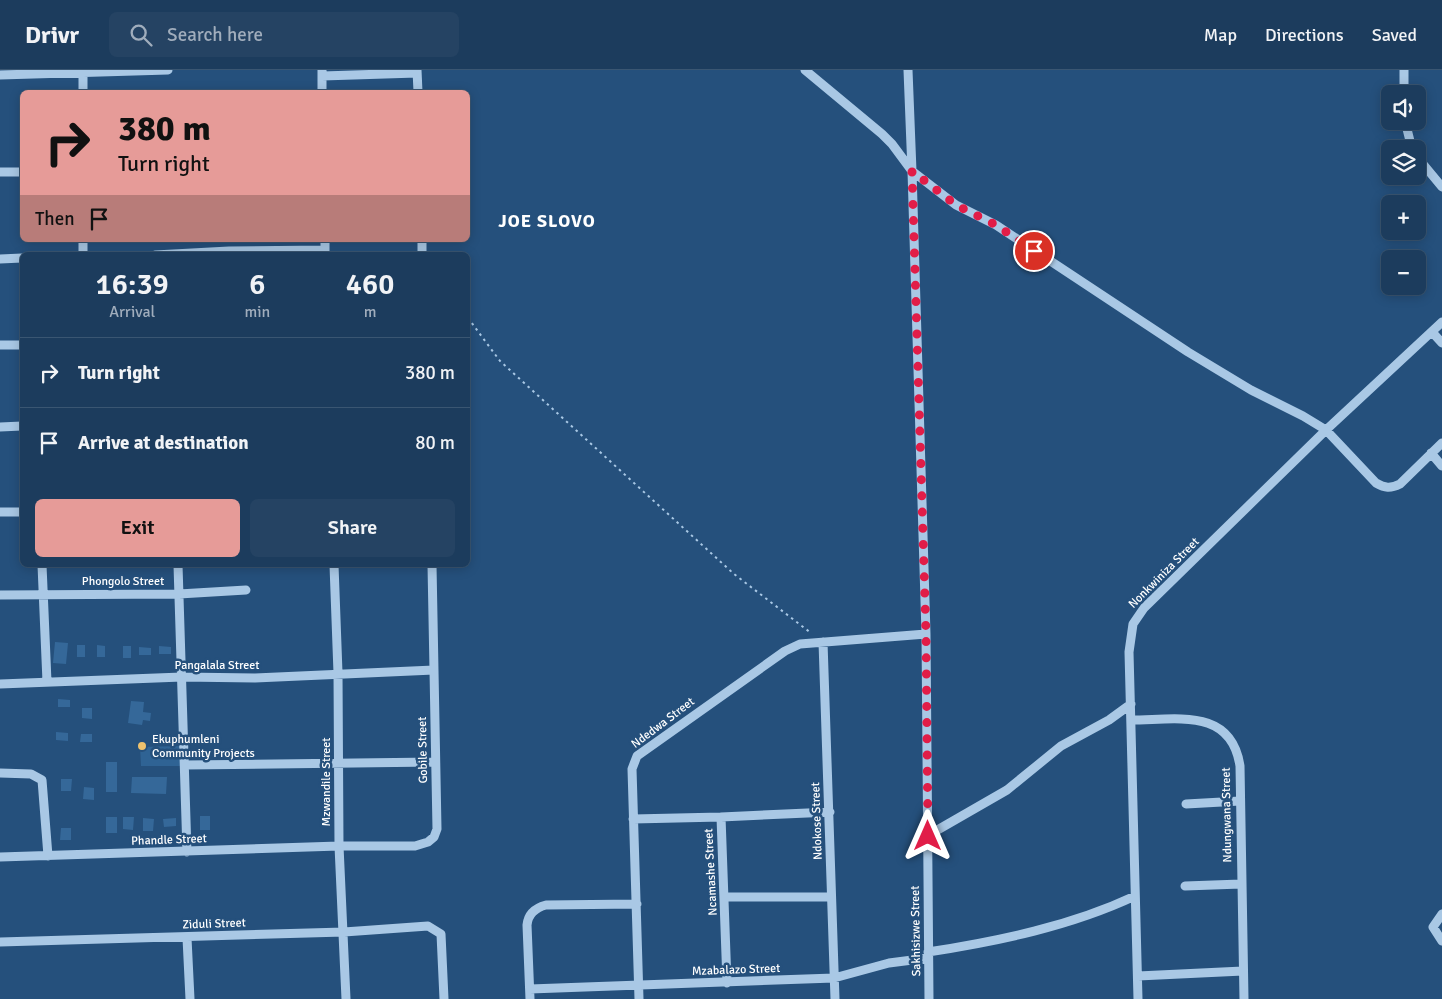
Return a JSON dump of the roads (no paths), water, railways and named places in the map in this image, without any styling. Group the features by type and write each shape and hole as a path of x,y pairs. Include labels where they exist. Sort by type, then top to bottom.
{"street":[{"path":"0,75 168,70"},
{"path":"805,70 882,134 912,171 956,205 996,225 1188,352 1251,390 1304,416 1326,430 1376,483 1384,488 1392,488 1400,484 1442,443"},
{"name":"Sakhisizwe Street","path":"908,70 926,634 929,999"},
{"path":"1404,70 1404,85"},
{"path":"83,72 83,90"},
{"path":"322,90 322,73 417,72 418,90"},
{"path":"1426,168 1442,187"},
{"path":"0,172 20,172"},
{"path":"229,242 229,251"},
{"path":"214,252 277,252"},
{"path":"0,258 20,258"},
{"name":"Nonkwiniza Street","path":"1138,999 1130,704 1130,640 1133,624 1139,614 1326,430 1442,322"},
{"path":"1432,332 1442,343"},
{"path":"0,345 20,345"},
{"path":"0,427 20,426"},
{"path":"1431,454 1442,466"},
{"path":"0,512 20,512"},
{"path":"42,567 47,682"},
{"path":"178,567 187,852"},
{"name":"Mzwandile Street","path":"334,567 338,673 339,846 346,999"},
{"name":"Gobile Street","path":"339,846 415,846 428,842 434,837 437,829 432,567"},
{"name":"Phongolo Street","path":"0,595 179,594 246,590"},
{"name":"Ndedwa Street","path":"639,999 632,769 637,756 785,651 800,644 926,634"},
{"name":"Ndokose Street","path":"823,642 835,999"},
{"name":"Pangalala Street","path":"0,684 182,677 255,678 434,670"},
{"path":"928,836 1006,790 1061,746 1109,720 1130,704"},
{"name":"Ndungwana Street","path":"1131,720 1202,721 1222,729 1232,739 1238,755 1244,999"},
{"path":"185,765 435,762"},
{"path":"0,773 31,774 42,780 48,856"},
{"path":"1186,804 1240,801"},
{"path":"720,817 830,812"},
{"name":"Ncamashe Street","path":"633,819 720,817 728,983"},
{"name":"Phandle Street","path":"0,857 339,846"},
{"path":"1185,886 1241,884"},
{"name":"Mzabalazo Street","path":"530,989 834,978 889,963 1018,936 1114,906 1135,896"},
{"path":"725,897 831,897"},
{"path":"530,999 527,920 538,907 546,905 637,904"},
{"path":"1442,914 1432,927 1442,941"},
{"name":"Ziduli Street","path":"0,942 187,938 344,932 428,926 441,934 444,999"},
{"path":"187,938 190,999"},
{"path":"1138,976 1243,971"}],"place":[{"name":"Ekuphumleni Community Projects","path":"142,746"}],"district":[{"name":"JOE SLOVO","path":"547,221"}]}
